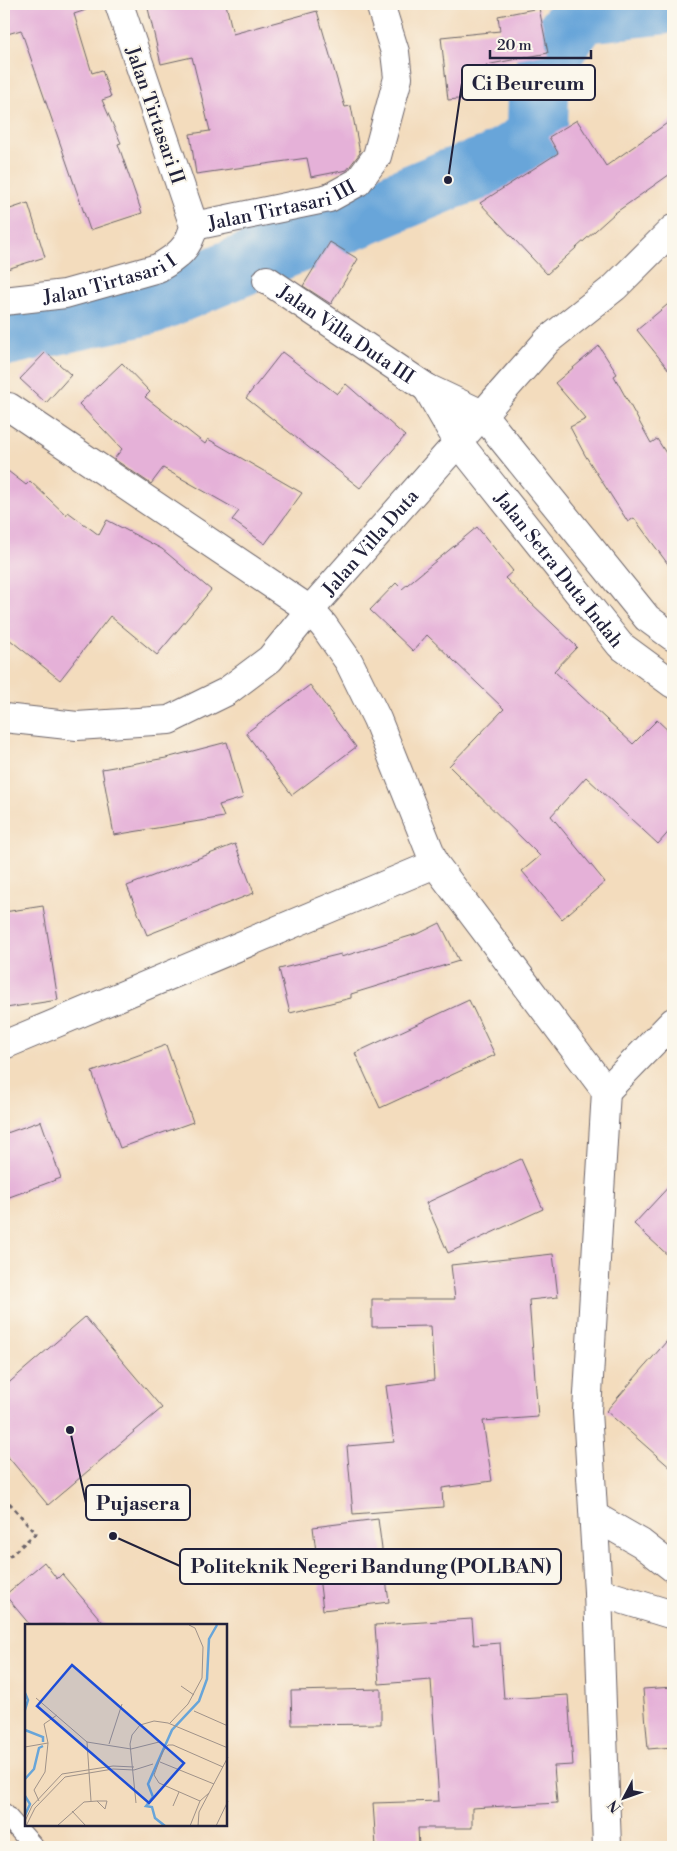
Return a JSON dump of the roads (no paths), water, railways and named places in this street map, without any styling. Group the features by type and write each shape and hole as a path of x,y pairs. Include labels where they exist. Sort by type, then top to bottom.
{"street":[{"name":"Jalan Tirtasari II","path":"119,4 194,226"},
{"name":"Jalan Tirtasari III","path":"194,226 329,198 358,182 377,156 398,78 395,52 380,4"},
{"name":"Jalan Tirtasari I","path":"4,301 65,294 158,268 172,260 185,248 191,239 194,226"},
{"name":"Jalan Villa Duta","path":"4,718 77,726 169,720 226,692 270,659 310,610 548,340 615,287 673,229"},
{"name":"Jalan Villa Duta III","path":"267,280 428,388 482,414"},
{"name":"Jalan Villa Duta III","path":"428,388 458,442"},
{"path":"9,407 310,610 324,626 349,662 377,719 435,864 606,1091 587,1411 598,1592 607,1847"},
{"name":"Jalan Setra Duta Indah","path":"482,414 647,618 673,637"},
{"name":"Jalan Setra Duta Indah","path":"458,442 620,645 673,684"},
{"path":"4,1045 435,864"},
{"path":"606,1091 673,1022"},
{"path":"594,1516 641,1543 673,1568"},
{"path":"598,1592 673,1615"}],"lane":[{"path":"4,1813 34,1847"}],"waterway":[{"path":"4,336 150,304 448,180 494,164 537,138 539,84 556,47 581,13 663,4"}],"place":[{"name":"Ci Beureum","path":"448,180"},
{"name":"Pujasera","path":"70,1430"},
{"name":"Politeknik Negeri Bandung (POLBAN)","path":"113,1536"}]}
